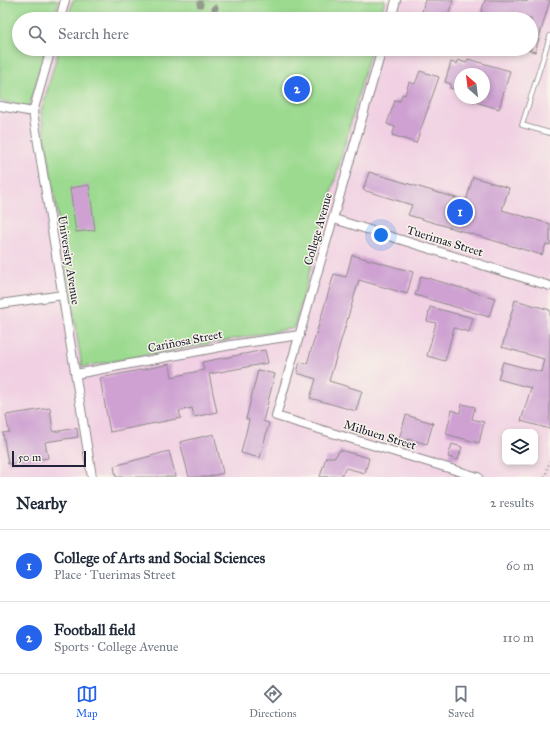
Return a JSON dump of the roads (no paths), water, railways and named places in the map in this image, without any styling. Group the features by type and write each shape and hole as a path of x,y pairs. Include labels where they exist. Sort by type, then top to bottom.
{"street":[{"path":"62,12 65,0"},
{"path":"393,12 396,0"},
{"name":"University Avenue","path":"49,56 33,112 92,477"},
{"name":"College Avenue","path":"276,416 380,56"},
{"path":"0,106 33,112"},
{"name":"Tuerimas Street","path":"334,219 550,286"},
{"path":"0,304 63,295"},
{"name":"Cariñosa Street","path":"76,374 231,345 300,335"},
{"name":"Milbuen Street","path":"276,416 478,477"}],"lane":[{"path":"550,36 522,125 550,133"}],"place":[{"name":"Football field","path":"297,89"},
{"name":"College of Arts and Social Sciences","path":"460,212"}]}
